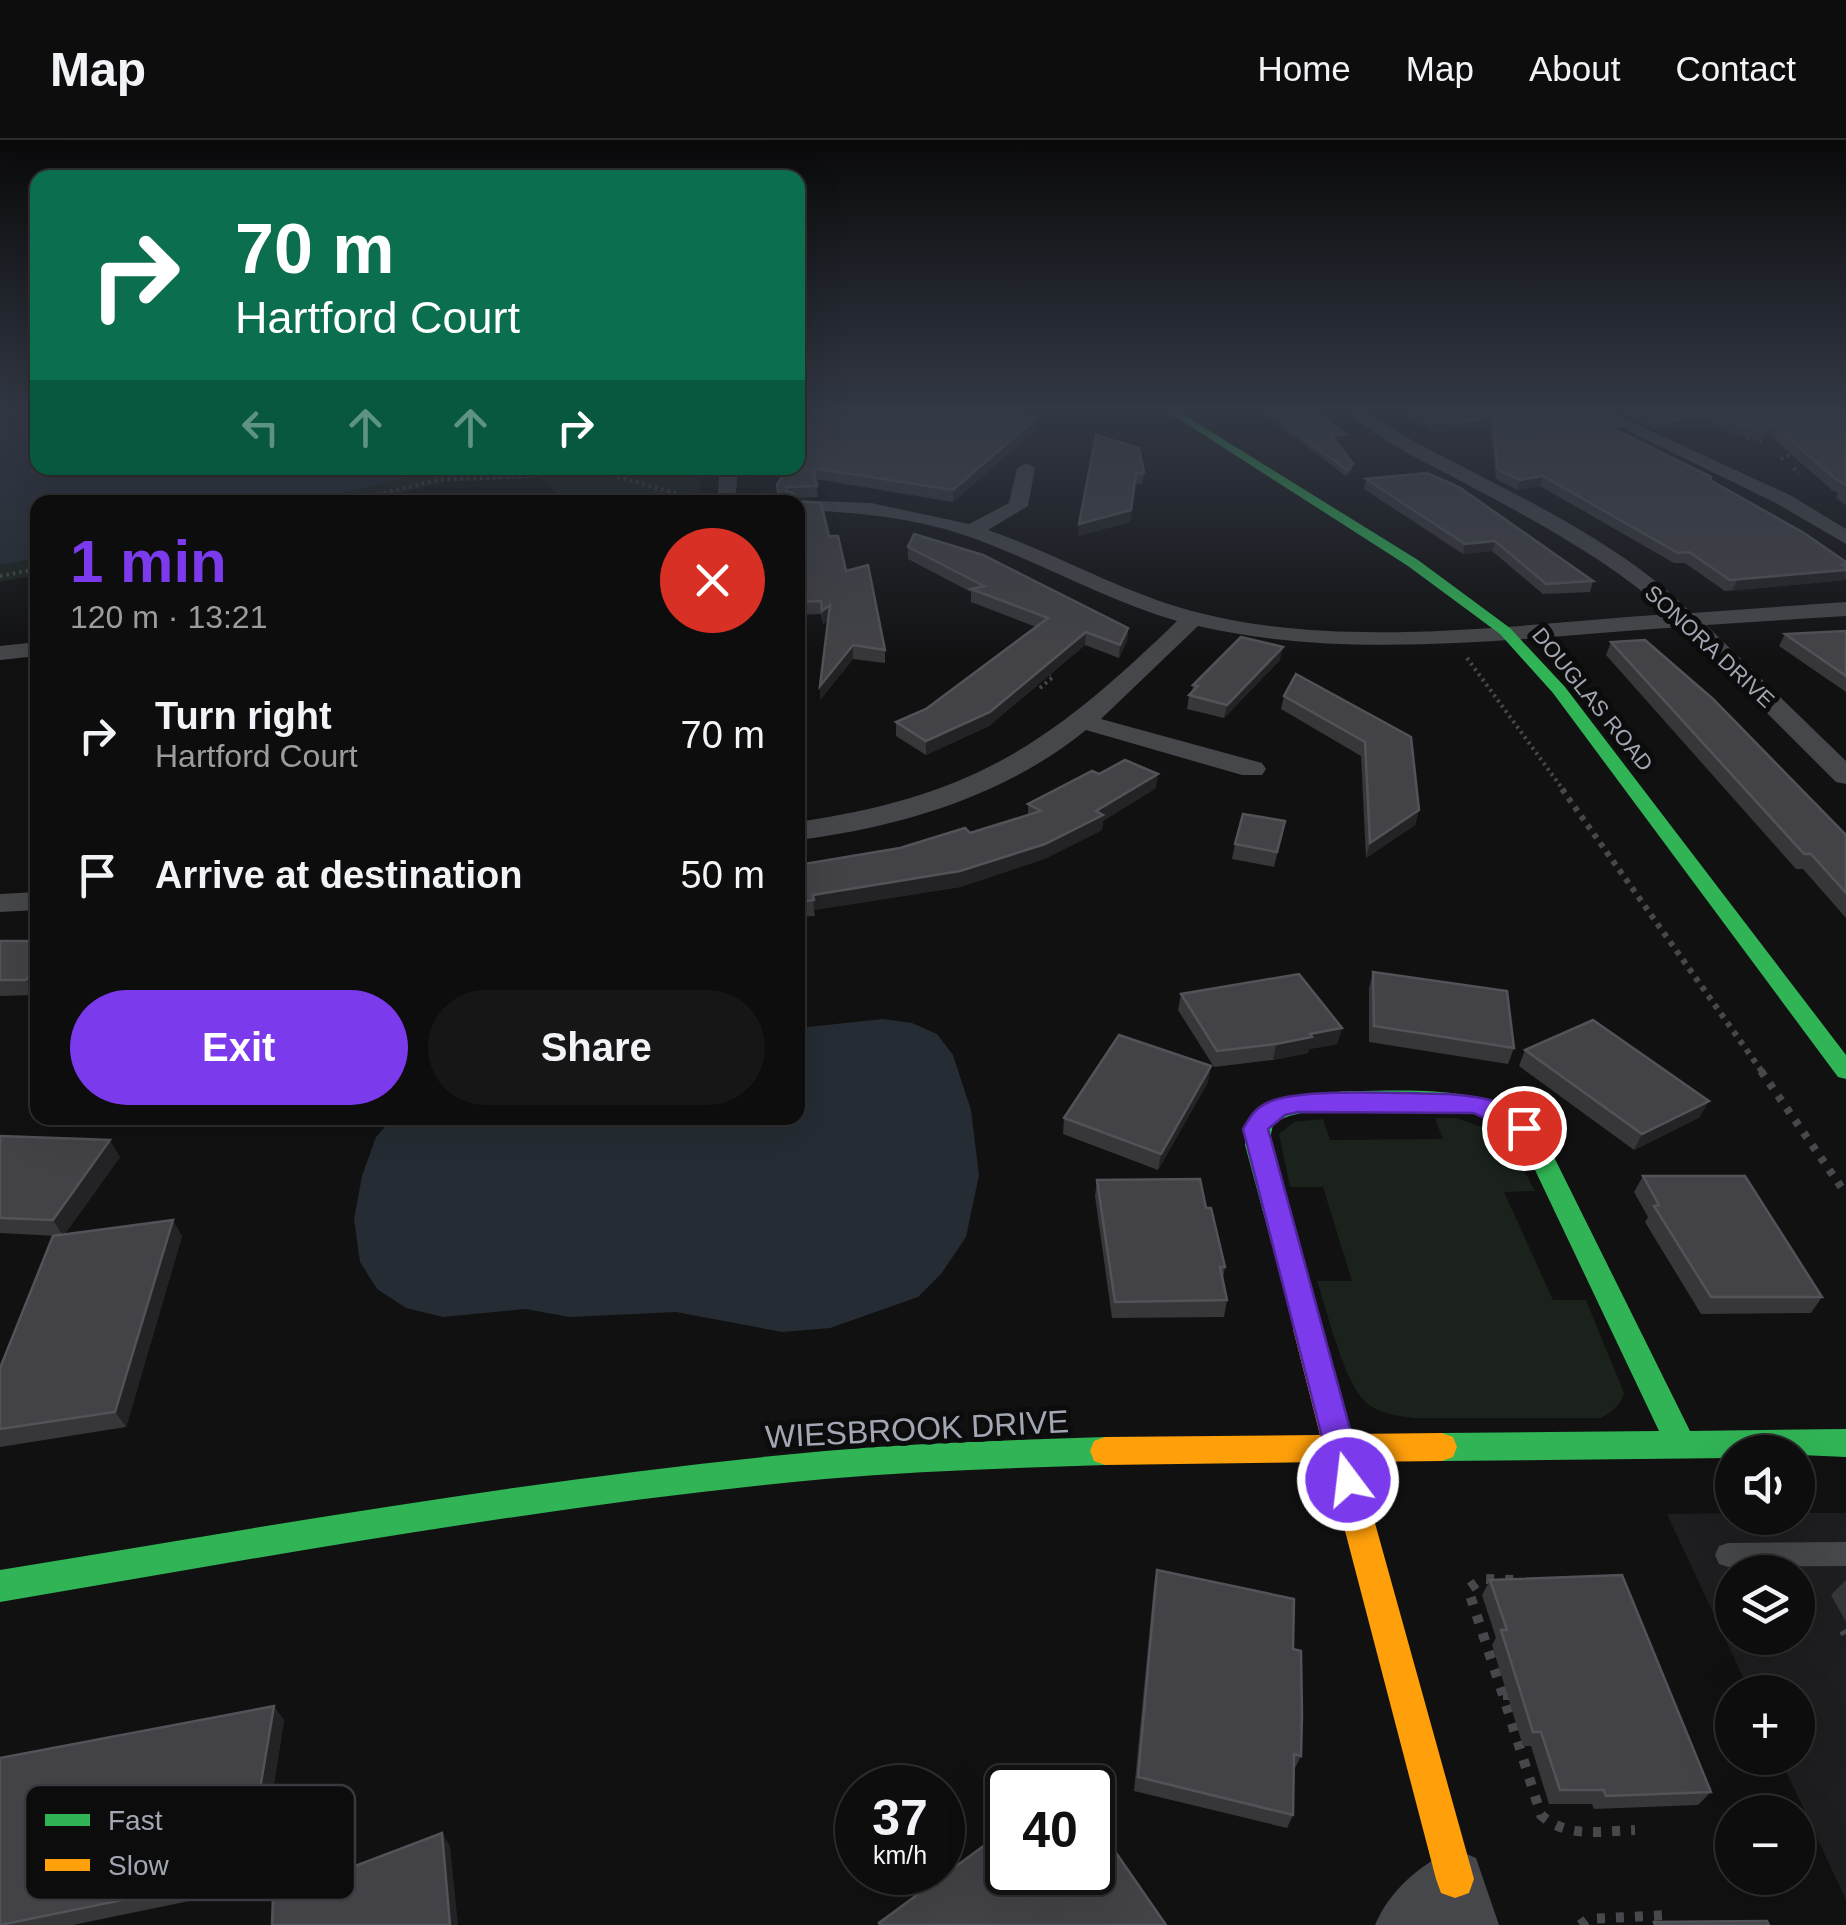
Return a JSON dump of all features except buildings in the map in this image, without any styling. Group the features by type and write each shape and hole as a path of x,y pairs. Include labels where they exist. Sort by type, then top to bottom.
{"street":[{"path":"971,531 1018,506 1021,493"},
{"name":"DOUGLAS ROAD","path":"1302,493 1412,563 1505,631 1559,690 1846,1072"},
{"name":"SONORA DRIVE","path":"1495,493 1577,538 1657,594 1840,764"},
{"path":"1771,493 1846,538"},
{"path":"805,505 874,510 971,531 1115,594 1192,619 1317,637 1384,638 1846,609"},
{"path":"805,831 852,824 956,795 1025,762 1081,720 1192,619"},
{"path":"0,653 30,650"},
{"path":"1081,720 1252,769"},
{"path":"0,902 30,901"},
{"path":"1406,1925 1461,1902 1257,1145 1256,1129 1262,1117 1278,1107 1298,1104 1476,1105 1502,1114 1524,1128 1537,1147 1681,1445"},
{"name":"WIESBROOK DRIVE","path":"0,1586 544,1496 808,1464 1030,1452 1846,1443"}],"lane":[{"path":"1728,1555 1846,1554"}],"path":[{"path":"0,576 30,570"},
{"path":"1461,648 1669,937 1846,1194"},
{"path":"1040,688 1050,676"},
{"path":"1528,1580 1482,1579 1468,1589 1541,1814 1560,1830 1635,1830"},
{"path":"1503,1695 1521,1695"},
{"path":"1580,1925 1588,1919 1667,1915 1668,1919"}],"shaded area":[{"path":"0,493 400,493 30,495 30,576 0,582"},
{"path":"0,493 341,493 30,495 30,559 0,565"},
{"path":"559,493 699,493 699,495"},
{"path":"883,1019 912,1023 937,1034 953,1055 971,1110 979,1175 966,1237 941,1274 918,1297 830,1328 782,1332 676,1312 570,1317 525,1309 443,1317 406,1308 377,1289 360,1262 354,1219 362,1176 376,1137 387,1125 805,1125 805,1027"},
{"path":"1435,1118 1456,1118 1505,1135 1535,1191 1504,1192 1553,1300 1586,1300 1624,1393 1615,1408 1601,1418 1408,1417 1369,1405 1352,1382 1317,1281 1352,1281 1323,1187 1290,1187 1279,1134 1294,1122 1323,1119 1330,1140 1443,1139"},
{"path":"1715,1513 1715,1535 1815,1535 1815,1513 1846,1513 1846,1900 1815,1833 1815,1795 1797,1795 1788,1775 1815,1775 1815,1675 1742,1675 1733,1655 1815,1655 1815,1555 1715,1555 1715,1617 1667,1514"}],"traffic: fast":[{"path":"1302,493 1413,563 1505,631 1559,690 1846,1071"},
{"path":"1307,1329 1257,1145 1264,1118 1290,1106 1351,1099 1485,1108 1504,1114 1537,1147 1681,1445"},
{"path":"1442,1447 1846,1443"},
{"path":"0,1586 413,1518 688,1479 965,1455 1105,1451"}],"traffic: slow":[{"path":"1307,1329 1455,1879"},
{"path":"1105,1451 1442,1447"}],"route":[{"path":"1348,1480 1257,1145 1256,1129 1262,1117 1278,1107 1298,1104 1448,1102 1476,1105 1502,1114 1524,1128"}]}
